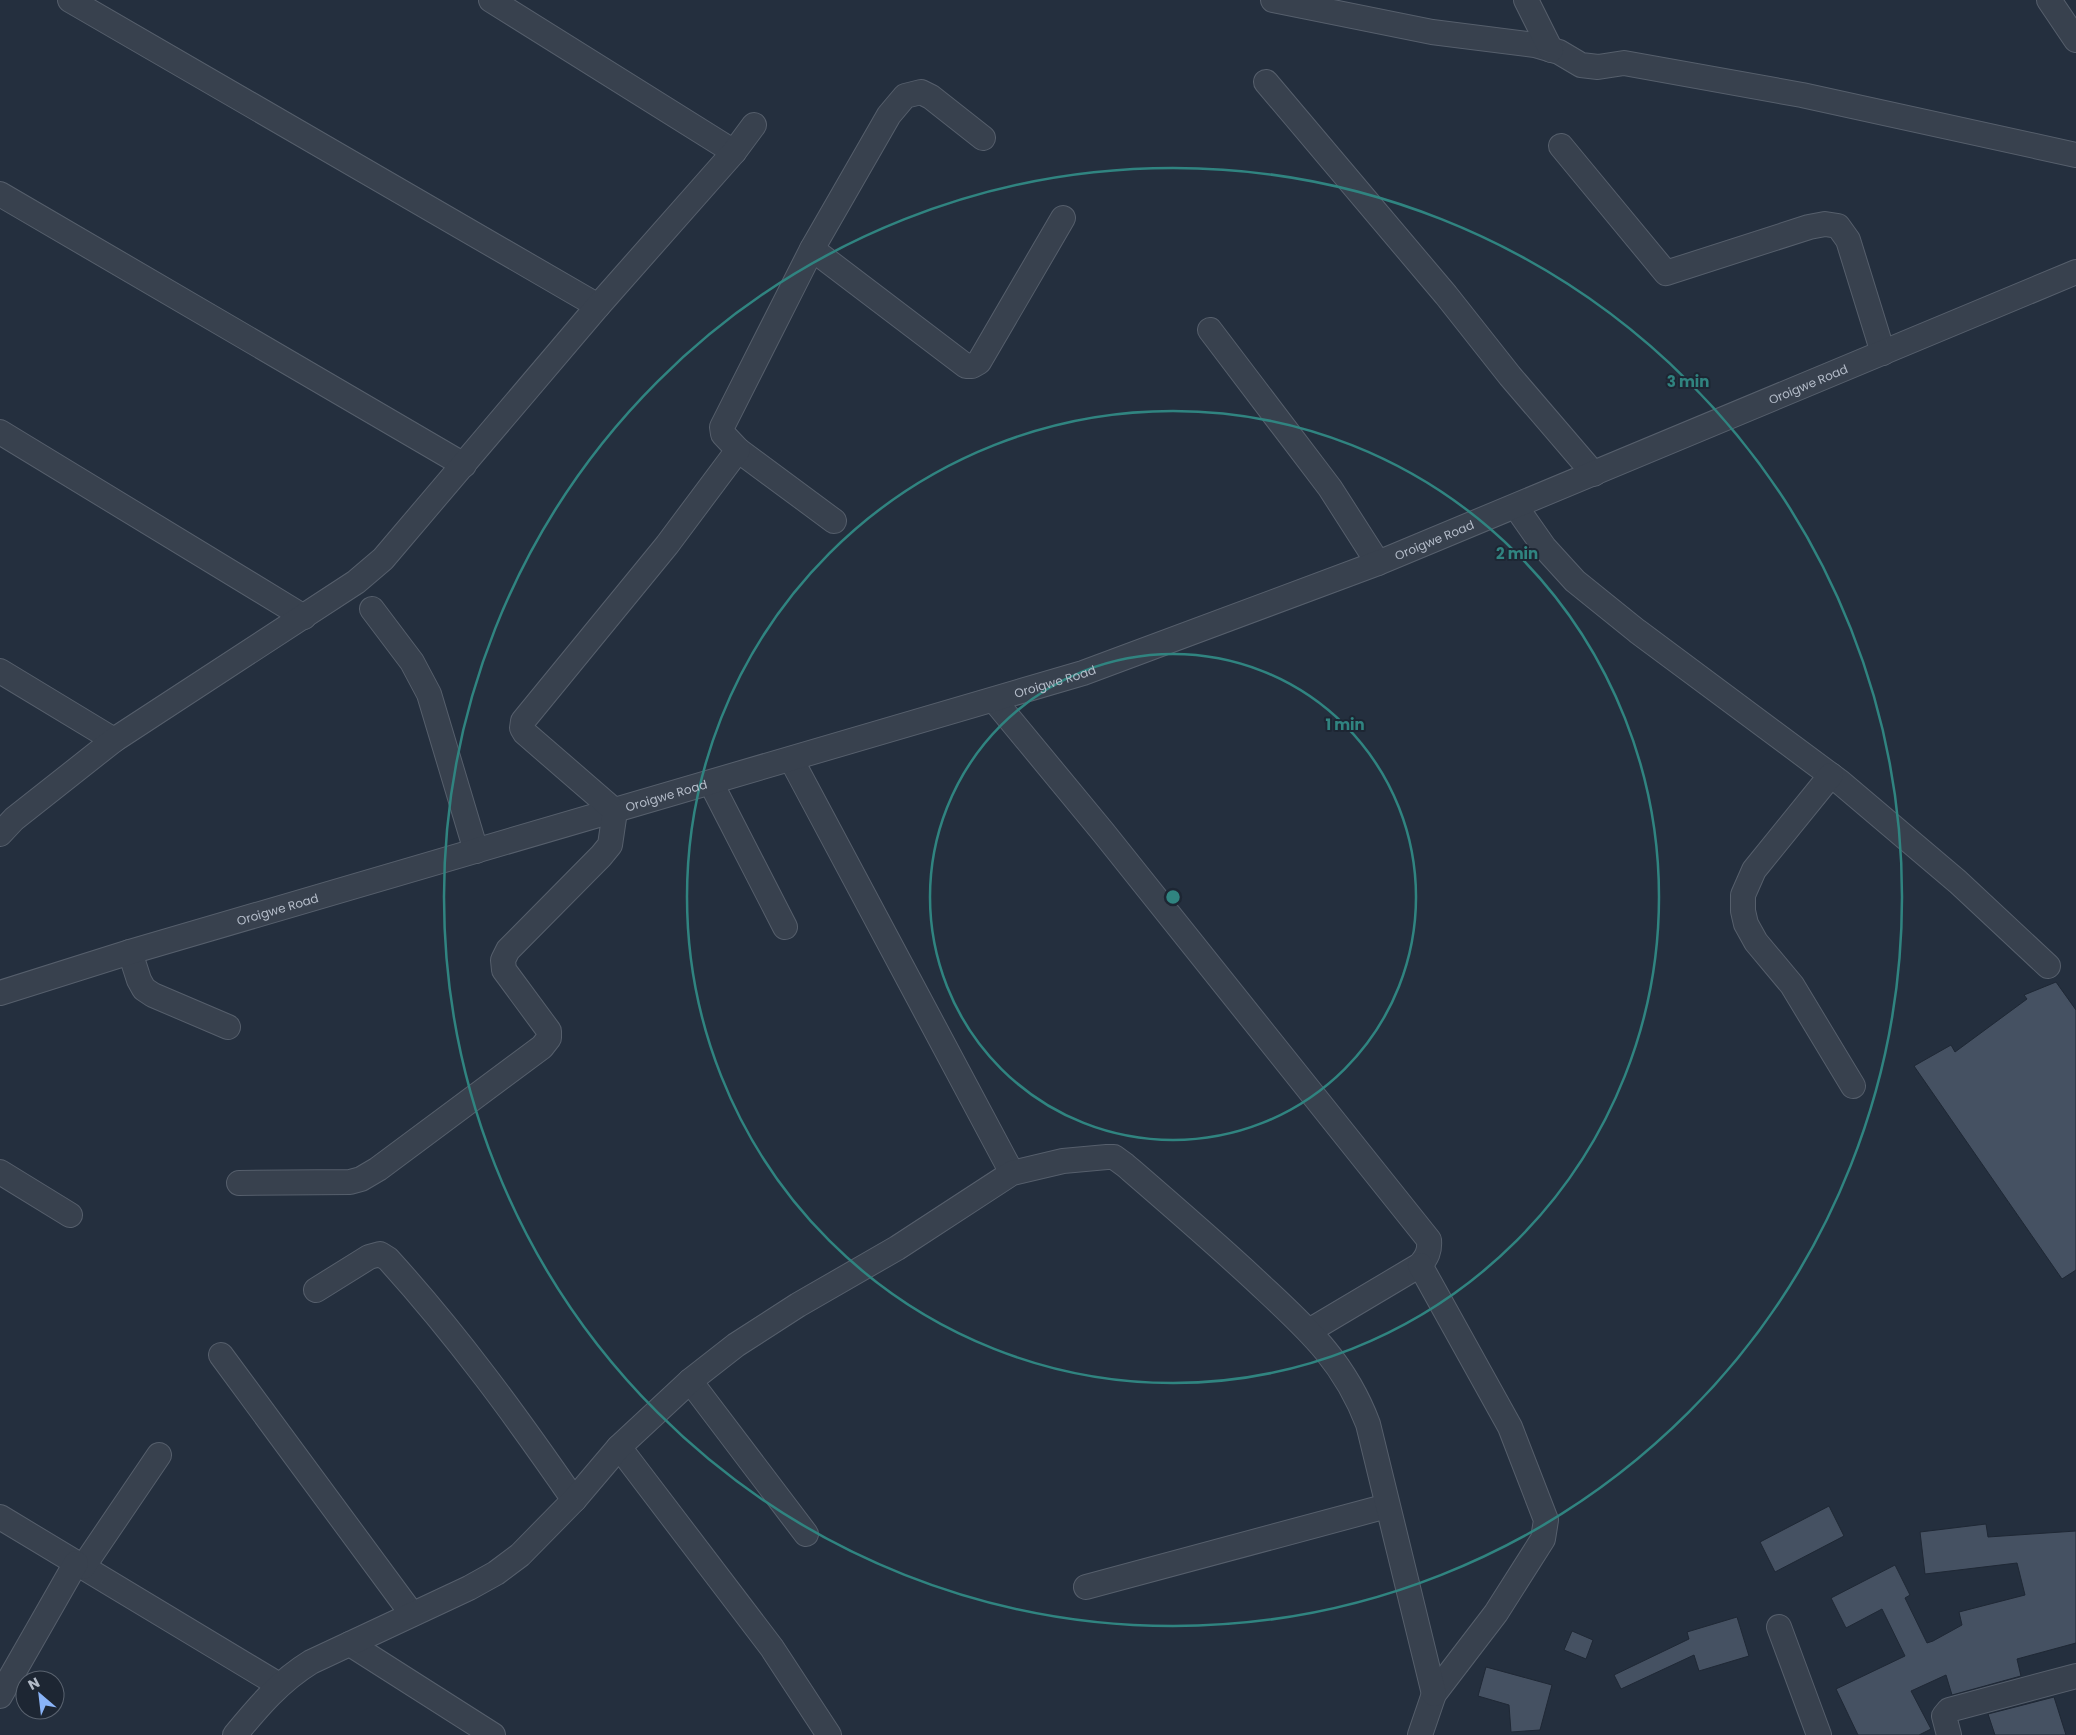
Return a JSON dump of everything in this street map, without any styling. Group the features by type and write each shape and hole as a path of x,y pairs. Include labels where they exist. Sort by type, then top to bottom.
{"street":[{"path":"70,0 598,306"},
{"path":"491,0 734,152"},
{"path":"1273,0 1432,32 1536,45 1582,65 1598,67 1624,63 1802,94 2076,155"},
{"path":"1526,0 1551,50"},
{"path":"2049,0 2076,40"},
{"path":"1266,82 1446,295 1510,376 1594,474"},
{"path":"834,521 738,450 722,434 722,427 812,249 889,116 906,96 921,92 931,97 983,138"},
{"path":"0,834 14,819 114,740 356,582 383,558 464,466 598,306 734,152 754,125"},
{"path":"1561,146 1666,273 1809,226 1825,224 1838,226 1848,240 1883,353"},
{"path":"0,194 464,466"},
{"path":"812,249 966,366 972,366 979,362 1063,218"},
{"name":"Oroigwe Road","path":"0,993 130,952 994,700 1083,672 1378,563 2076,272"},
{"path":"1210,330 1330,488 1378,563"},
{"path":"0,432 304,617"},
{"path":"239,1183 350,1182 361,1179 378,1169 542,1047 549,1038 549,1031 504,970 503,960 508,950 601,856 610,844 615,811 525,733 522,728 523,721 667,545 738,450"},
{"path":"1516,506 1544,547 1575,581 1637,631 1831,775 1958,882 2048,966"},
{"path":"372,609 412,662 429,694 476,851"},
{"path":"0,671 114,740"},
{"path":"994,700 1109,840 1428,1240 1430,1249 1420,1265 1309,1331"},
{"path":"791,759 1012,1173"},
{"path":"1831,775 1754,870 1743,896 1743,910 1746,924 1756,942 1792,985 1853,1086"},
{"path":"711,783 785,926"},
{"path":"130,952 144,989 153,996 228,1027"},
{"path":"234,1735 278,1685 311,1662 469,1588 496,1573 520,1555 574,1500 619,1447 690,1381 736,1345 798,1305 897,1248 1012,1173 1063,1161 1114,1158 1125,1165 1217,1244 1309,1331 1330,1354 1358,1398 1368,1424 1434,1694"},
{"path":"0,1172 70,1215"},
{"path":"316,1290 369,1257 380,1254 388,1259 444,1321 478,1365 574,1500"},
{"path":"1420,1265 1510,1427 1546,1520 1543,1538 1496,1613 1434,1694 1420,1735"},
{"path":"221,1355 412,1614"},
{"path":"690,1381 806,1534"},
{"path":"619,1447 772,1648 829,1735"},
{"path":"0,1696 80,1565 158,1455"},
{"path":"1086,1587 1387,1506"},
{"path":"0,1517 278,1685"},
{"path":"1779,1627 1819,1735"},
{"path":"350,1644 493,1735"},
{"path":"1948,1735 1944,1716 1949,1710 2076,1676"}],"building":[{"path":"2056,982 2076,1010 2076,1270 2062,1279 1914,1066 1951,1045 1955,1052 2027,999 2024,995"},
{"path":"1829,1506 1844,1536 1775,1572 1760,1542"},
{"path":"1986,1524 1988,1537 2076,1531 2076,1643 2017,1659 2021,1676 1952,1695 1946,1675 1911,1691 1931,1729 1919,1735 1858,1735 1836,1689 1905,1656 1882,1609 1846,1628 1831,1598 1895,1565 1910,1595 1905,1598 1927,1643 1933,1641 1962,1625 1959,1612 2025,1595 2017,1563 1925,1574 1920,1532"},
{"path":"1737,1617 1749,1656 1699,1671 1694,1655 1621,1689 1614,1675 1689,1639 1687,1632"},
{"path":"1572,1631 1593,1640 1586,1659 1564,1650"},
{"path":"1486,1667 1552,1685 1540,1730 1511,1732 1509,1705 1478,1696"},
{"path":"2054,1697 2066,1735 1995,1735 1988,1714"}]}
